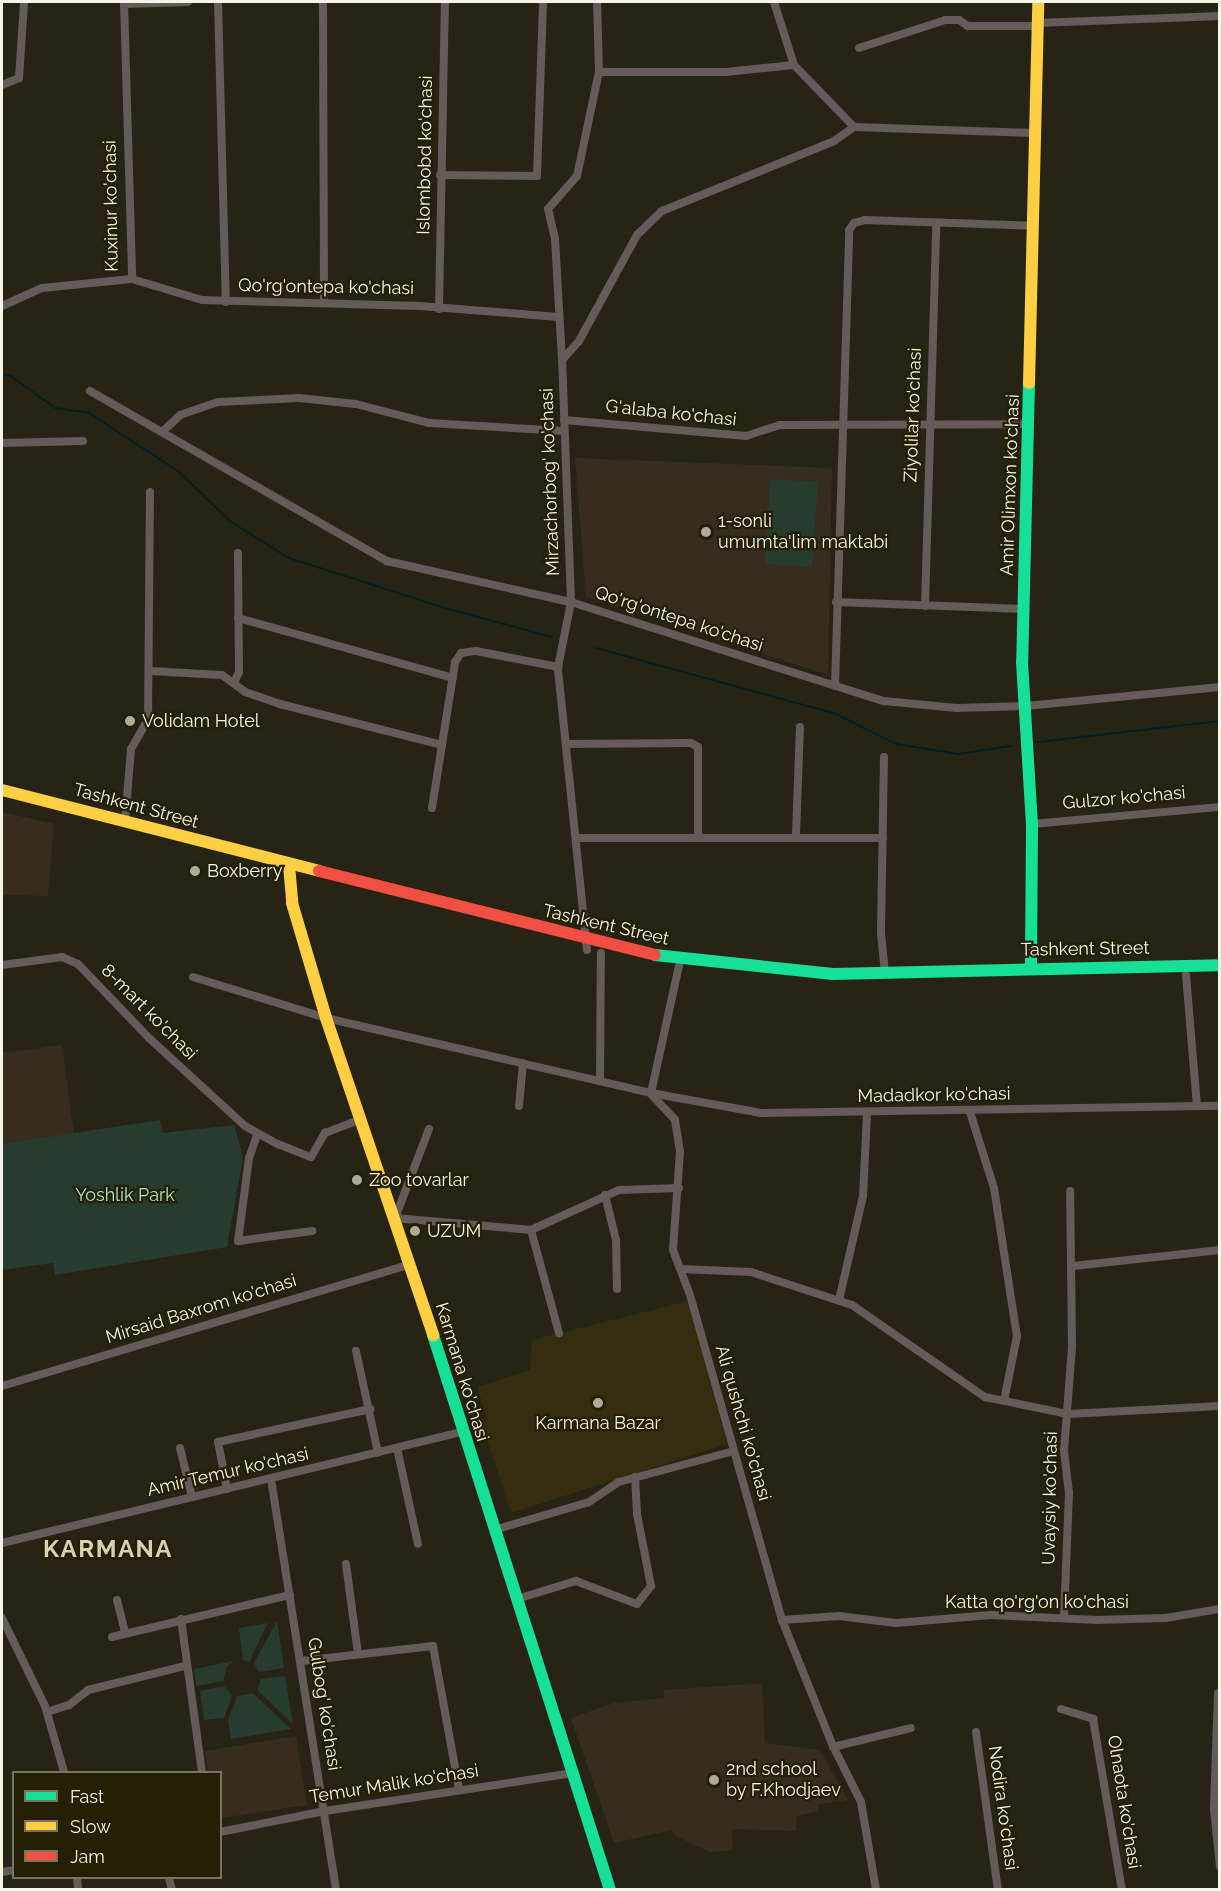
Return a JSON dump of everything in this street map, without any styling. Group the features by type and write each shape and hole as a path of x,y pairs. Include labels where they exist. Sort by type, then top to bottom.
{"main road":[{"name":"Amir Olimxon ko'chasi","path":"1031,974 1032,824 1024,609 1038,2"},
{"name":"Tashkent Street","path":"2,790 125,822 288,869"},
{"name":"Tashkent Street","path":"2,799 587,945 678,965 833,974 1220,975"},
{"name":"Karmana ko'chasi","path":"288,869 326,1018 410,1264 610,1890"},
{"name":"Tashkent Street","path":"587,945 601,953 753,979 833,982 1220,965"}],"street":[{"path":"2,85 19,78 24,2"},
{"path":"124,3 188,2"},
{"path":"218,2 226,302"},
{"path":"323,2 324,302"},
{"name":"Islombobd ko'chasi","path":"439,309 440,175 446,2"},
{"path":"440,175 537,176 543,2"},
{"name":"Mirzachorbog' ko'chasi","path":"587,945 558,667 571,602 555,239 548,209 577,177 599,72 597,2"},
{"path":"774,2 794,65 854,127"},
{"name":"Kuxinur ko'chasi","path":"2,306 42,288 132,279 124,3"},
{"path":"859,48 945,20 959,20 968,26 1037,25 1220,16"},
{"path":"599,72 726,72 794,65"},
{"path":"562,360 579,341 638,235 662,211 834,141 854,127 1035,133"},
{"path":"835,686 849,230 854,223 1033,226"},
{"name":"Ziyolilar ko'chasi","path":"926,606 928,422 936,225"},
{"name":"Qo'rg'ontepa ko'chasi","path":"132,279 202,300 324,302 559,317"},
{"name":"Qo'rg'ontepa ko'chasi","path":"90,391 387,561 571,602 884,701 957,708 1026,706 1220,687"},
{"path":"162,432 180,415 218,402 299,398 356,404 429,423 564,431"},
{"name":"G'alaba ko'chasi","path":"564,420 746,436 779,424 928,422 1030,424"},
{"path":"2,443 83,441"},
{"path":"125,822 131,749 148,720 150,492"},
{"path":"234,683 239,672 238,553"},
{"path":"836,602 1024,609"},
{"path":"238,618 453,678"},
{"path":"432,808 453,678 461,653 476,651 558,667"},
{"path":"150,671 222,675 245,692 280,704 442,745"},
{"path":"796,835 800,727"},
{"path":"567,744 691,743 698,747 698,836"},
{"path":"884,757 885,973"},
{"name":"Gulzor ko'chasi","path":"1032,824 1220,807"},
{"path":"577,838 796,835 883,838"},
{"path":"600,1081 601,953"},
{"name":"8-mart ko'chasi","path":"2,965 62,957 78,964 148,1038 257,1135 304,1156 315,1154 325,1133 361,1119"},
{"path":"651,1093 678,965"},
{"path":"1186,975 1197,1106"},
{"name":"Madadkor ko'chasi","path":"193,977 326,1018 651,1093 761,1113 970,1112 1220,1106"},
{"path":"519,1106 523,1064"},
{"name":"Ali qushchi ko'chasi","path":"651,1093 675,1119 679,1188 673,1250 681,1269 782,1620 833,1747 861,1802 876,1890"},
{"path":"970,1112 994,1188 1017,1335 1004,1401"},
{"path":"840,1300 863,1196 867,1113"},
{"path":"429,1129 395,1218 531,1230 605,1195 643,1186 679,1188"},
{"path":"257,1135 249,1158 238,1241 246,1243 312,1231"},
{"name":"Uvaysiy ko'chasi","path":"1064,1617 1072,1266 1070,1191"},
{"path":"605,1195 616,1240 617,1289"},
{"path":"531,1230 559,1333"},
{"path":"1072,1266 1220,1250"},
{"name":"Mirsaid Baxrom ko'chasi","path":"2,1386 410,1264"},
{"path":"681,1269 751,1272 840,1300 985,1397 1068,1414 1220,1406"},
{"path":"356,1352 378,1453"},
{"path":"227,1489 218,1442 370,1409"},
{"name":"Amir Temur ko'chasi","path":"2,1543 462,1432"},
{"path":"180,1448 192,1497"},
{"path":"397,1448 418,1544"},
{"path":"494,1530 589,1502 619,1482 734,1450"},
{"path":"517,1599 576,1581 637,1604 651,1586 637,1514 636,1477"},
{"name":"Gulbog' ko'chasi","path":"271,1479 336,1890"},
{"path":"346,1564 358,1654"},
{"path":"112,1637 125,1631 290,1594"},
{"path":"117,1600 125,1631"},
{"name":"Katta qo'rg'on ko'chasi","path":"782,1620 839,1616 896,1623 991,1615 1166,1618 1220,1609"},
{"path":"181,1619 185,1666 201,1771"},
{"path":"2,1624 47,1712 63,1771"},
{"path":"301,1661 433,1646 459,1789"},
{"path":"47,1712 69,1705 88,1690 185,1666"},
{"path":"1218,1693 1214,1809 1220,1867"},
{"name":"Olnaota ko'chasi","path":"1061,1709 1094,1719 1122,1890"},
{"path":"833,1747 911,1728"},
{"name":"Nodira ko'chasi","path":"976,1732 998,1890"},
{"name":"Temur Malik ko'chasi","path":"222,1832 325,1811 573,1773"}],"shaded area":[{"name":"1-sonli umumta'lim maktabi","path":"575,458 832,468 828,675 586,597"},
{"path":"2,812 54,824 48,896 2,895"},
{"path":"62,1045 74,1135 2,1144 2,1053"},
{"name":"Karmana Bazar","path":"688,1301 727,1444 511,1513 481,1421 487,1418 477,1387 530,1370 532,1340"},
{"name":"2nd school by F.Khodjaev","path":"762,1683 765,1743 820,1750 848,1800 819,1804 819,1811 797,1816 796,1831 732,1829 733,1850 710,1852 676,1836 672,1830 614,1843 571,1718 614,1703 664,1698 664,1690"},
{"path":"296,1736 307,1805 222,1818 222,1771 208,1771 205,1751"}],"green space":[{"path":"770,479 818,482 812,567 765,564"},
{"name":"Yoshlik Park","path":"160,1120 163,1133 234,1125 243,1157 227,1247 55,1275 53,1263 2,1270 2,1144"},
{"path":"277,1621 284,1668 259,1672 254,1663"},
{"path":"268,1623 249,1662 243,1660 239,1628"},
{"path":"234,1661 227,1667 223,1681 196,1686 194,1669"},
{"path":"285,1676 293,1724 257,1690 261,1679"},
{"path":"224,1686 232,1695 224,1718 204,1720 200,1691"},
{"path":"253,1693 291,1729 231,1739 228,1720 237,1696"}],"waterway":[{"path":"2,374 11,376 55,408 89,413 178,471 231,522 289,558 445,608 552,637"},
{"path":"596,648 834,713 896,744 958,754 1011,746"},
{"path":"1038,742 1220,721"}],"traffic: fast":[{"path":"1029,383 1022,662 1032,824 1031,968"},
{"path":"655,955 833,974 1220,965"},
{"path":"433,1335 610,1890"}],"traffic: slow":[{"path":"1029,383 1038,2"},
{"path":"2,790 319,871"},
{"path":"289,865 292,903 326,1018 433,1335"}],"traffic: jam":[{"path":"319,871 655,955"}],"place":[{"name":"1-sonli umumta'lim maktabi","path":"706,532"},
{"name":"Volidam Hotel","path":"130,721"},
{"name":"Boxberry","path":"195,871"},
{"name":"Zoo tovarlar","path":"357,1180"},
{"name":"UZUM","path":"415,1231"},
{"name":"Karmana Bazar","path":"598,1403"},
{"name":"2nd school by F.Khodjaev","path":"714,1780"}],"district":[{"name":"KARMANA","path":"108,1549"}]}
